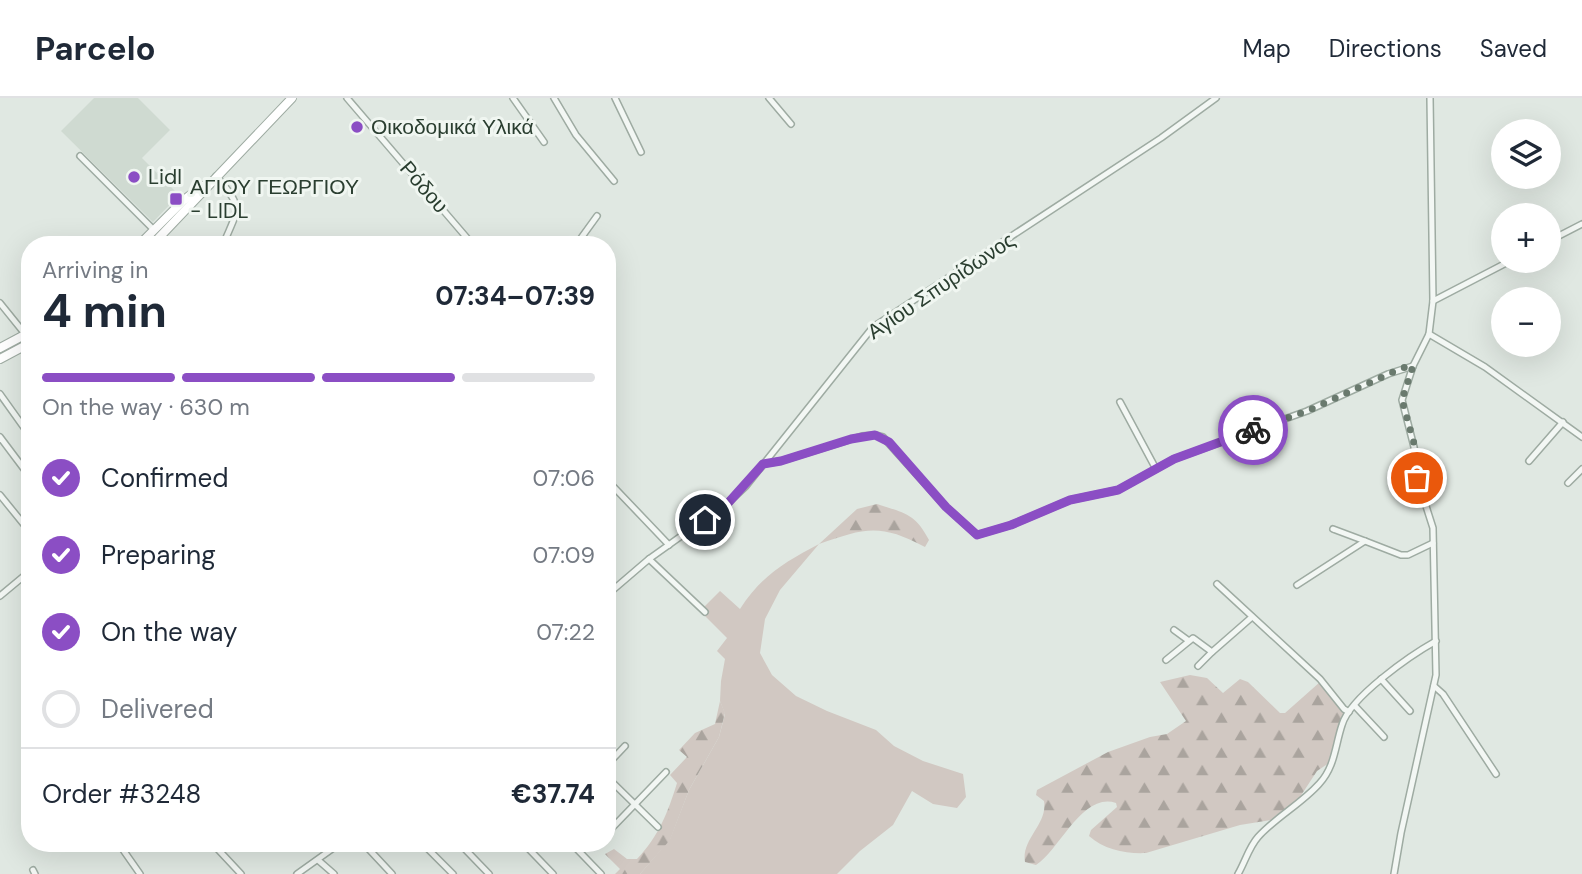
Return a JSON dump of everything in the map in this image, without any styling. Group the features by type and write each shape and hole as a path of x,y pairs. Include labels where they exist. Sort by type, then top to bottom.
{"main road":[{"path":"161,236 292,98"},
{"path":"148,236 184,200 216,176"},
{"path":"0,348 21,339"},
{"path":"0,359 21,342"}],"street":[{"name":"Ρόδου","path":"347,98 465,236"},
{"path":"513,98 544,142"},
{"path":"554,98 576,135 614,181"},
{"path":"615,98 641,152"},
{"path":"769,98 790,124"},
{"name":"Αγίου Σπυρίδωνος","path":"616,587 649,559 729,502 763,464 873,327 1161,138 1216,98"},
{"path":"1394,874 1434,686 1436,641 1433,528 1417,478 1415,447 1402,400 1413,366 1429,334 1433,301 1430,98"},
{"path":"80,156 154,230"},
{"path":"216,176 236,201 236,214 227,236"},
{"path":"583,236 597,216"},
{"path":"1561,235 1582,224"},
{"path":"1433,301 1491,271"},
{"path":"0,303 21,328"},
{"path":"1429,334 1485,367 1582,437"},
{"path":"763,464 862,436 883,437 946,507 977,535 1011,525 1070,500 1118,490 1197,450 1307,411 1388,374 1413,366"},
{"path":"0,394 21,423"},
{"path":"1120,402 1156,469"},
{"path":"1529,461 1563,422"},
{"path":"0,437 21,465"},
{"path":"1568,483 1582,469"},
{"path":"616,489 669,545"},
{"path":"0,495 21,521"},
{"path":"1333,529 1401,555 1408,555 1433,543"},
{"path":"1297,585 1365,541"},
{"path":"649,559 705,612"},
{"path":"0,596 21,578"},
{"path":"1217,584 1321,679 1349,712"},
{"path":"1198,666 1252,617"},
{"path":"1174,629 1189,641"},
{"path":"1167,660 1193,638 1212,652"},
{"path":"1238,874 1258,837 1320,783 1336,754 1341,726 1349,712 1381,679 1419,650 1436,641"},
{"path":"1381,679 1410,711"},
{"path":"1434,686 1443,694 1496,774"},
{"path":"1355,706 1384,737"},
{"path":"616,756 625,746"},
{"path":"616,824 666,772"},
{"path":"616,786 658,827"},
{"path":"125,852 140,874"},
{"path":"221,852 242,874"},
{"path":"298,874 328,852"},
{"path":"371,852 393,874"},
{"path":"432,852 453,874"},
{"path":"468,852 489,874"},
{"path":"532,852 553,874"},
{"path":"580,852 601,874"},
{"path":"318,860 334,874"}],"shaded area":[{"name":"Lidl","path":"94,98 138,98 170,130 142,158 179,195 153,222 61,131"}],"green space":[{"path":"877,504 914,519 929,540 925,547 896,534 872,530 819,544 857,509"},
{"path":"819,544 780,590 765,619 760,653 772,675 796,696 876,730 894,746 923,761 963,774 966,797 957,808 933,804 912,791 893,825 860,851 837,874 640,874 670,839 689,790 719,737 725,714 720,701 725,659 717,651 727,638 700,611 720,591 740,609 765,579 795,557"},
{"path":"1190,675 1207,678 1223,693 1240,679 1248,682 1280,713 1285,713 1320,682 1344,713 1329,763 1317,771 1300,797 1271,820 1240,825 1146,853 1131,853 1109,848 1089,836 1091,830 1117,807 1116,803 1104,802 1082,814 1036,865 1025,862 1027,846 1044,809 1044,801 1036,795 1037,790 1108,752 1167,734 1186,721 1160,682"},
{"path":"720,701 725,713 719,737 689,790 670,840 640,874 615,874 620,869 605,854 616,851 627,859 637,859 645,850 662,823 674,794 677,783 670,775 687,757 679,750 695,733 715,724"}],"way so far":[{"path":"1253,430 1293,417 1402,368 1413,366 1402,400 1415,447 1417,478"}],"place":[{"name":"Οικοδομικά Υλικά","path":"357,127"},
{"name":"Lidl","path":"134,177"},
{"name":"ΑΓΙΟΥ ΓΕΩΡΓΙΟΥ - LIDL","path":"176,199"}],"route":[{"path":"705,520 746,486 763,464 862,436 875,435 889,442 946,507 977,535 1011,525 1070,500 1118,490 1174,459 1253,430"}]}
